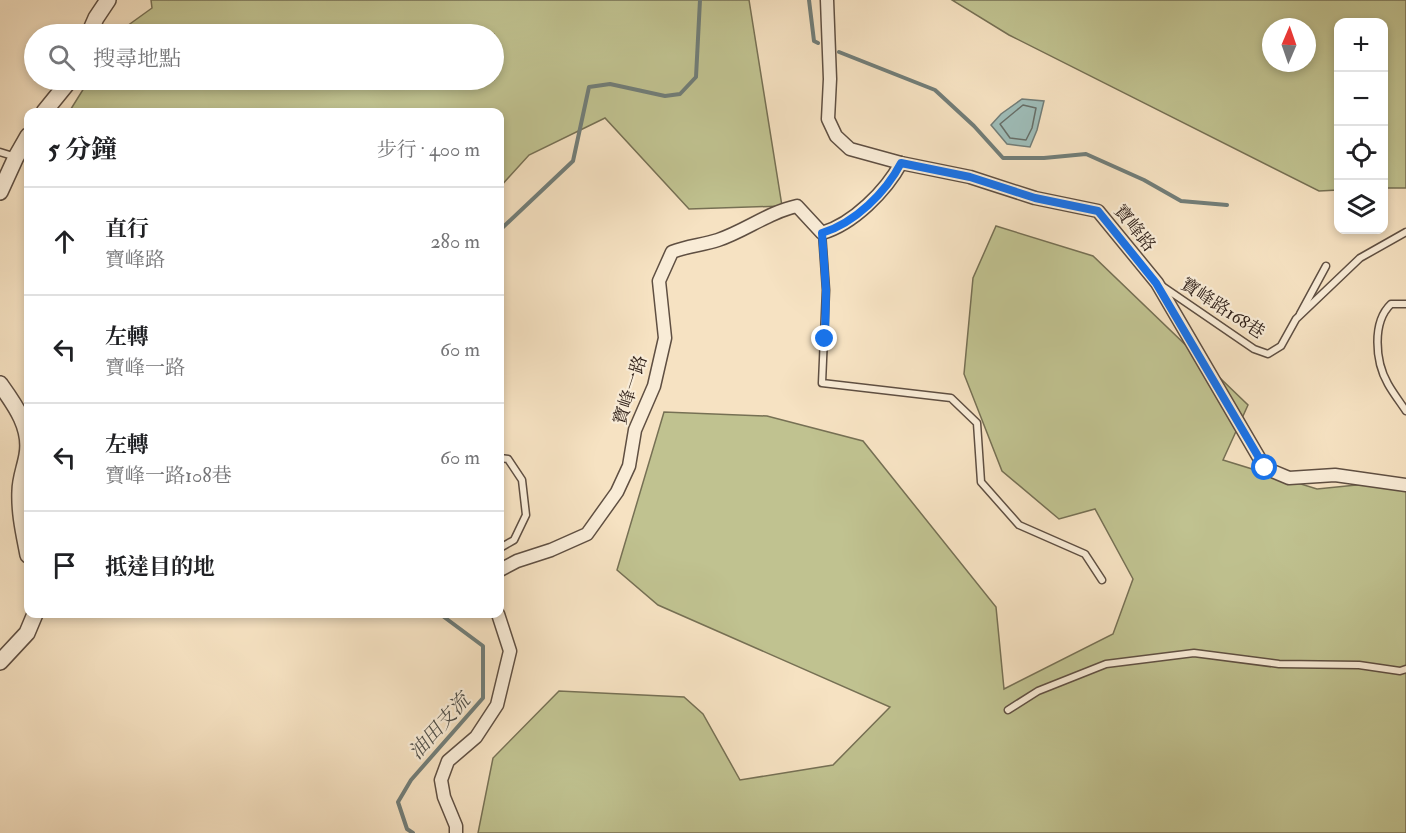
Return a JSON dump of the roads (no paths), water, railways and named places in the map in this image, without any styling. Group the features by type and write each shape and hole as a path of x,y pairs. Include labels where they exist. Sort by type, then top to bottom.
{"street":[{"path":"93,24 108,0"},
{"name":"寶峰路","path":"827,0 830,79 828,119 836,136 849,149 901,163 970,177 1035,198 1098,211 1156,283 1265,468 1289,478 1335,475 1406,485"},
{"path":"47,108 62,90"},
{"path":"0,192 24,143"},
{"path":"822,233 837,229 860,212 894,177 901,163"},
{"name":"寶峰一路","path":"504,568 587,534 617,492 629,466 635,430 654,386 664,338 659,281 672,252 717,240 784,209 797,206 822,233"},
{"path":"0,384 24,423"},
{"path":"24,470 20,488 24,530"},
{"path":"0,662 27,633 33,618"},
{"path":"456,833 456,826 444,797 441,780 448,761 476,737 497,705 510,651 499,618"}],"lane":[{"path":"0,152 16,157"},
{"name":"寶峰路168巷","path":"1156,283 1254,349 1268,354 1281,346 1296,320 1360,258 1406,232"},
{"path":"822,233 826,290 822,383 951,398 977,423 981,482 1019,525 1085,554 1102,580"},
{"path":"1296,320 1326,266"},
{"path":"1406,304 1392,304 1384,311 1377,341 1387,382 1406,411"},
{"path":"504,459 508,459 522,480 526,515 514,540 504,546"},
{"path":"1008,710 1038,692 1107,664 1194,653 1279,664 1359,665 1400,671 1406,669"}],"water":[{"path":"1022,99 1044,101 1030,147 1007,144 991,125 1001,114"}],"waterway":[{"name":"油田支流","path":"504,226 573,161 589,87 610,84 665,96 680,94 696,77 700,0"},
{"path":"809,0 814,41 818,43"},
{"path":"839,52 935,90 974,126 1003,158 1044,158 1086,154 1144,180 1181,201 1227,205"},
{"name":"油田支流","path":"413,833 407,829 398,802 411,780 483,698 483,646 445,618"}]}
